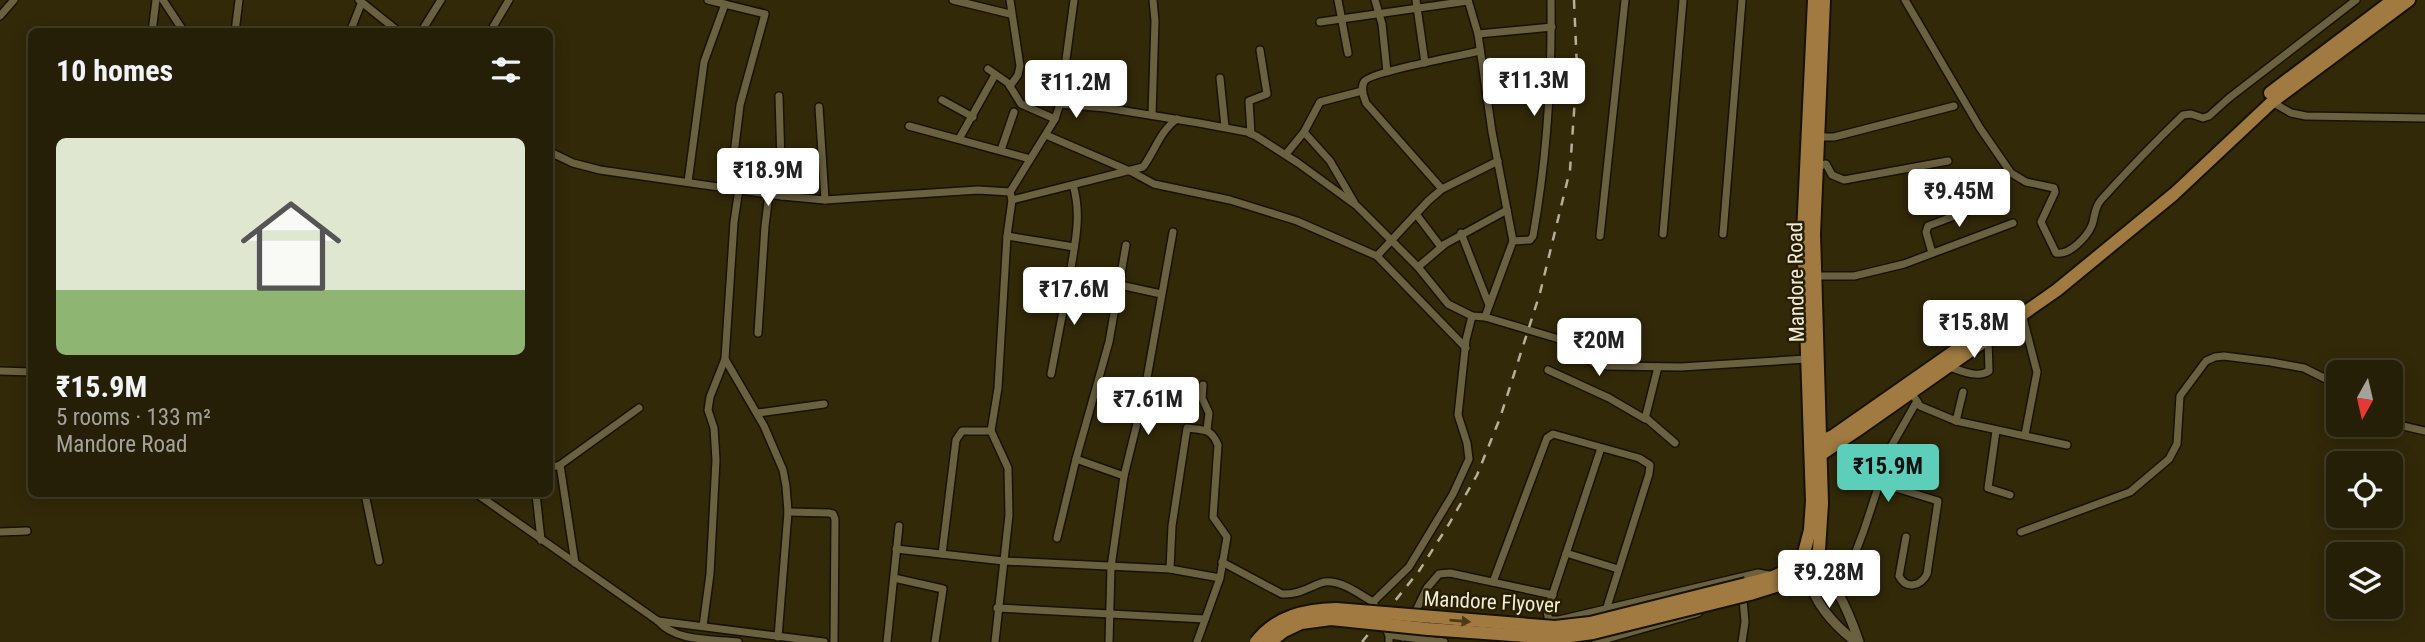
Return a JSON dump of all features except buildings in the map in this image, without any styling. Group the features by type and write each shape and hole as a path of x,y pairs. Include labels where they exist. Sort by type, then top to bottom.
{"highway":[{"name":"Mandore Road","path":"1814,0 1803,234 1806,359 1815,451"},
{"name":"Mandore Road","path":"1815,451 1815,167 1824,0"},
{"path":"1815,451 2080,263 2167,190 2267,96 2393,0"},
{"path":"1815,451 1913,397 1946,366 2105,253 2272,102 2409,0"},
{"path":"1778,580 1808,565 1815,451"},
{"name":"Mandore Flyover","path":"1270,642 1301,623 1331,619 1440,631 1556,638 1593,633 1746,592 1778,580"},
{"name":"Mandore Flyover","path":"1256,642 1277,622 1312,609 1336,608 1555,627 1590,623 1746,592"}],"street":[{"path":"0,16 14,0"},
{"path":"152,28 156,0"},
{"path":"163,0 181,28"},
{"path":"236,28 239,0"},
{"path":"352,28 363,4 377,0"},
{"path":"424,28 441,0"},
{"path":"492,28 509,0"},
{"path":"708,0 765,14 740,106 730,187"},
{"path":"953,0 1010,14"},
{"path":"1010,0 1020,66 1018,75 1010,86"},
{"path":"995,642 1009,515 1008,468 991,430 998,388 1011,199 1030,159 1055,119 1060,104 1074,0"},
{"path":"1152,115 1155,21 1153,0"},
{"path":"1338,0 1348,53"},
{"path":"1375,0 1382,24 1387,72"},
{"path":"1320,22 1379,13 1417,3 1468,0 1478,34 1513,242 1485,317"},
{"path":"1513,242 1530,240 1535,225 1546,154 1551,0"},
{"path":"1600,236 1625,0"},
{"path":"1663,234 1682,0"},
{"path":"1723,234 1742,0"},
{"path":"1905,0 1980,128 2011,173 2026,182 2054,187 2055,192 2041,222 2056,253 2060,254 2069,251 2083,238 2091,228 2099,202 2183,115 2191,114 2203,118 2209,116 2356,0"},
{"path":"1417,3 1426,63"},
{"path":"363,4 394,28"},
{"path":"688,182 704,62 725,4"},
{"path":"1478,34 1552,27"},
{"path":"1251,134 1249,101 1267,94 1260,50"},
{"path":"1442,189 1366,103 1362,91 1363,83 1367,78 1387,72 1480,51"},
{"path":"988,69 1010,86 1021,104 1055,119"},
{"path":"959,139 995,75"},
{"path":"1220,78 1225,127"},
{"path":"1286,155 1304,132 1322,100 1362,91"},
{"path":"779,96 782,197"},
{"path":"942,100 973,117"},
{"path":"2272,102 2291,113 2306,116 2425,118"},
{"path":"1060,104 1152,115 1251,134 1286,155 1357,206"},
{"path":"1817,137 1834,137 1954,106"},
{"path":"819,107 825,200"},
{"path":"1001,150 1014,112"},
{"path":"553,153 573,163 600,170 730,187 768,197 825,200 978,190 1011,199 1136,174 1154,153 1167,127 1177,120"},
{"path":"909,126 1030,159"},
{"path":"1304,132 1330,161 1357,206 1389,242 1418,267 1448,304 1471,319 1485,317 1559,340 1592,363 1608,366 1658,367 1806,359"},
{"path":"1046,135 1154,184 1230,200 1297,221 1377,256 1466,344"},
{"path":"1377,256 1442,189 1498,161"},
{"path":"1815,167 1826,164 1832,175 1844,180 1948,161"},
{"path":"1051,374 1074,247 1079,203 1074,188"},
{"path":"703,626 716,460 714,428 708,410 710,397 725,359 734,222 739,189"},
{"path":"758,333 768,197"},
{"path":"1932,253 1926,233 1928,226 1986,204"},
{"path":"1418,267 1461,233 1507,210"},
{"path":"1416,214 1441,247"},
{"path":"1815,276 1854,276 1904,264 2013,223"},
{"path":"1108,642 1111,567 1124,476 1144,395 1173,232"},
{"path":"1461,233 1489,305"},
{"path":"1007,236 1074,247"},
{"path":"1057,538 1076,458 1109,342 1126,245"},
{"path":"1070,274 1161,294"},
{"path":"2022,314 2036,372 2025,435"},
{"path":"1373,602 1409,567 1453,494 1469,459 1458,415 1471,319"},
{"path":"1946,366 1975,374 1989,371 1991,365 1988,337"},
{"path":"2021,532 2130,492 2169,459 2177,444 2180,396 2206,361 2224,356 2271,362 2304,368 2326,378"},
{"path":"725,359 758,413 783,470 788,512 778,637"},
{"path":"1647,417 1658,367"},
{"path":"1548,370 1647,417 1675,443"},
{"path":"0,371 28,372"},
{"path":"1203,385 1202,398 1209,413 1208,430"},
{"path":"1956,421 1963,392"},
{"path":"1839,596 1892,444 1913,397 1928,410 1956,421 2067,445"},
{"path":"758,413 824,404"},
{"path":"553,467 560,465 639,408"},
{"path":"2403,426 2425,431"},
{"path":"1170,569 1172,526 1187,428 1208,430 1214,435 1218,445 1213,517 1227,537 1220,578 1197,642"},
{"path":"942,554 956,440 962,431 991,430"},
{"path":"1996,430 1988,488 2010,495"},
{"path":"1493,582 1522,501 1549,435 1553,434 1639,458 1650,465 1606,610"},
{"path":"1601,448 1547,611 1551,620 1606,610 1758,573 1778,580"},
{"path":"1076,458 1124,476"},
{"path":"560,465 575,563"},
{"path":"1880,483 1938,501 1927,574 1923,582 1917,585 1908,585 1899,576 1906,537"},
{"path":"366,497 379,561"},
{"path":"481,497 658,621 666,630 678,635 738,642"},
{"path":"536,497 541,540"},
{"path":"788,512 829,513 833,514 835,519 834,642"},
{"path":"887,642 899,526"},
{"path":"0,532 27,531"},
{"path":"897,549 1003,561 1170,569 1220,578"},
{"path":"1566,553 1618,569"},
{"path":"1222,562 1282,594 1292,594 1323,582 1334,582 1373,602 1389,639 1403,637 1444,642"},
{"path":"1808,565 1823,571 1852,622 1858,642"},
{"path":"1808,565 1812,587 1829,615 1837,627 1858,642"},
{"path":"1403,637 1427,588 1440,574 1450,573 1553,595"},
{"path":"894,578 943,589 935,642"},
{"path":"1596,642 1746,592 1742,642"},
{"path":"997,608 1205,619"},
{"path":"658,621 824,642"}],"railway":[{"path":"1362,642 1419,571 1449,524 1477,475 1500,418 1540,293 1570,170 1577,69 1574,0"}]}
